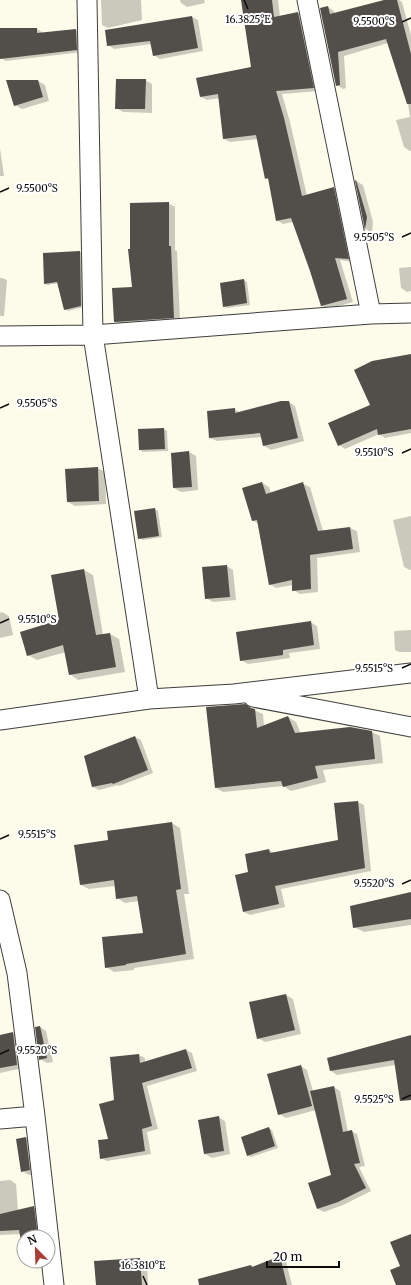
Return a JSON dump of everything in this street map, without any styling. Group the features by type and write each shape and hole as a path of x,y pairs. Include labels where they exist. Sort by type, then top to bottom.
{"street":[{"path":"87,0 93,335 149,699"},
{"path":"306,0 371,314"},
{"path":"0,336 93,335 371,314 411,313"},
{"path":"0,720 149,699 234,694 411,673"},
{"path":"234,694 411,727"},
{"path":"0,900 17,973 54,1285"},
{"path":"0,1119 35,1116"}],"building":[{"path":"241,0 272,0 274,17 298,12 314,88 276,91 284,118 302,196 334,187 349,259 335,258 347,299 321,306 291,218 276,221 268,178 265,179 256,135 223,139 218,94 200,97 196,78 251,67"},
{"path":"384,0 397,0 411,54 411,104 407,104 386,39 338,52 340,85 336,86 320,8 328,6 330,14"},
{"path":"192,16 198,48 153,56 150,41 107,46 105,30"},
{"path":"0,28 37,28 37,33 76,29 77,50 0,59"},
{"path":"116,79 146,79 145,109 115,109"},
{"path":"6,80 38,80 43,97 14,106"},
{"path":"356,180 367,217 365,230 355,181"},
{"path":"169,202 169,246 171,246 174,318 114,322 112,288 132,287 128,249 130,249 130,203"},
{"path":"80,251 81,306 64,310 57,282 44,284 43,253"},
{"path":"244,279 247,303 223,307 220,283"},
{"path":"411,354 411,429 378,435 377,429 338,446 328,423 370,405 354,370 372,361"},
{"path":"281,401 289,401 298,438 263,446 260,433 209,438 207,411 235,408 235,413"},
{"path":"164,428 165,449 139,450 138,429"},
{"path":"189,451 192,487 173,488 171,453"},
{"path":"98,467 99,501 67,502 65,469"},
{"path":"262,482 266,494 303,482 318,531 350,527 353,549 310,555 311,589 292,591 292,580 269,585 257,520 252,521 242,488"},
{"path":"155,508 159,536 138,539 134,511"},
{"path":"227,565 230,597 205,599 202,567"},
{"path":"84,569 96,635 110,633 116,667 69,675 63,645 27,656 20,632 59,620 51,575"},
{"path":"311,621 314,645 283,650 283,655 240,661 236,632"},
{"path":"245,704 255,709 257,728 288,716 295,733 350,727 372,731 375,759 315,766 318,778 283,787 281,781 215,788 206,707"},
{"path":"135,736 148,770 113,784 92,787 84,756"},
{"path":"358,801 365,868 275,886 279,904 243,912 235,875 248,872 245,854 269,849 270,853 338,840 334,803"},
{"path":"172,822 181,889 176,890 186,954 105,968 102,937 143,933 137,896 116,899 114,880 80,885 74,845 108,840 107,831"},
{"path":"411,892 411,919 353,928 350,906"},
{"path":"286,994 295,1030 257,1039 249,1002"},
{"path":"40,1026 47,1058 39,1060 35,1027"},
{"path":"13,1032 17,1065 0,1068 0,1035"},
{"path":"411,1035 411,1100 400,1101 394,1060 330,1071 327,1058"},
{"path":"186,1049 192,1068 142,1083 152,1126 142,1129 145,1151 100,1159 98,1140 108,1139 99,1104 114,1100 110,1057 139,1054 140,1063"},
{"path":"301,1065 312,1106 278,1115 267,1074"},
{"path":"334,1086 343,1132 352,1130 360,1163 354,1164 366,1188 338,1202 317,1209 308,1183 331,1175 310,1091"},
{"path":"219,1116 224,1151 204,1154 198,1120"},
{"path":"269,1127 275,1146 247,1156 241,1137"},
{"path":"26,1137 30,1170 21,1172 16,1139"},
{"path":"34,1206 37,1229 0,1231 0,1214"},
{"path":"411,1234 411,1285 396,1285 390,1270 400,1266 390,1242"},
{"path":"280,1256 287,1285 199,1285 198,1279 251,1265 252,1267"},
{"path":"140,1258 142,1285 96,1285 94,1261"}]}
